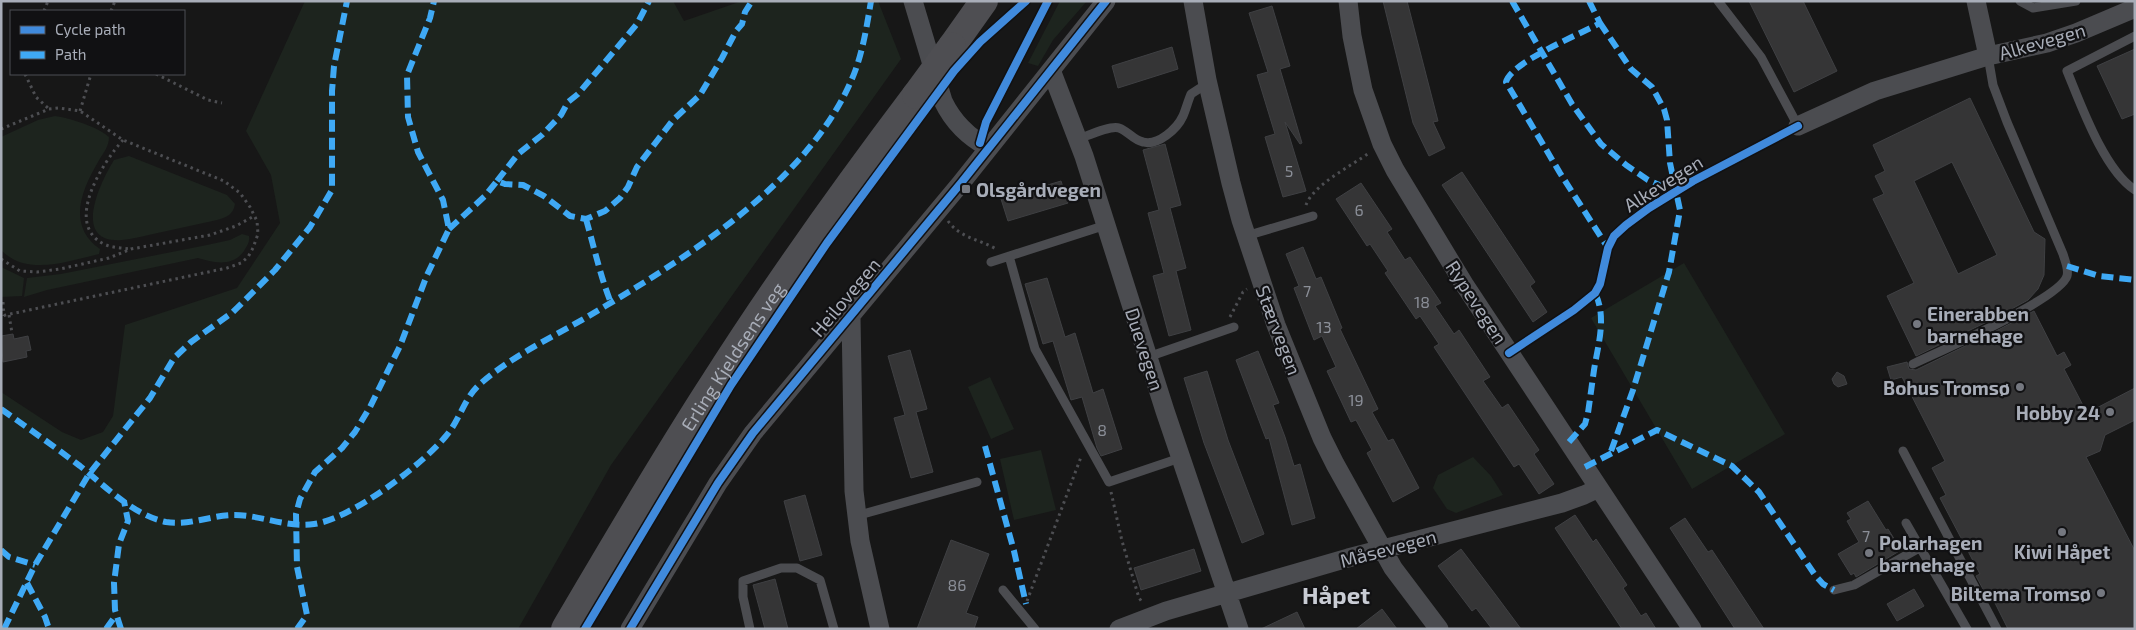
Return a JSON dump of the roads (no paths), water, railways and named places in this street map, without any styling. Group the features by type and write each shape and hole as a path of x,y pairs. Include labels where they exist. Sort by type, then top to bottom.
{"highway":[{"name":"Erling Kjeldsens veg","path":"565,629 708,392 755,320 798,256 984,1"}],"street":[{"path":"913,1 943,101 949,114 967,134 989,148"},
{"name":"Heilovegen","path":"630,629 735,457 753,433 989,148 1106,1"},
{"name":"Stærvegen","path":"1193,1 1208,83 1231,183 1246,236 1276,325 1322,438 1383,549 1410,591 1439,629"},
{"name":"Rypevegen","path":"1348,1 1352,36 1363,90 1382,144 1409,195 1692,629"},
{"path":"1976,1 1988,56"},
{"name":"Alkevegen","path":"1798,126 1875,91 1988,56 2047,43 2135,8"},
{"name":"Duevegen","path":"1051,70 1078,139 1180,458 1239,629"},
{"path":"850,317 853,471 856,516 880,629"},
{"name":"Måsevegen","path":"1119,629 1152,616 1227,593 1383,549 1562,503 1584,496 1599,488"}],"lane":[{"path":"1718,1 1760,57 1798,126"},
{"path":"2020,1 2033,8 2076,1"},
{"path":"2135,36 2067,71 2100,146 2126,184 2135,190"},
{"path":"1914,364 2036,303 2059,287 2067,277 2067,266 2063,254 1996,95 1988,56"},
{"path":"1078,139 1119,127 1133,138 1144,143 1158,141 1176,128 1183,116 1190,94 1208,83"},
{"path":"1246,236 1313,216"},
{"path":"991,262 1106,225"},
{"path":"1009,256 1035,349 1108,482 1180,458"},
{"path":"1148,357 1230,329"},
{"path":"1903,451 1997,629"},
{"path":"856,516 978,482"},
{"path":"1906,523 1967,629"},
{"path":"1834,590 1854,584 1919,548"},
{"path":"750,629 743,597 743,581 781,568 797,568 820,580 834,629"},
{"path":"1003,590 1035,629"}],"place":[{"name":"Olsgårdvegen","path":"966,189"},
{"name":"Einerabben barnehage","path":"1917,324"},
{"name":"Bohus Tromsø","path":"2020,387"},
{"name":"Hobby 24","path":"2110,412"},
{"name":"Kiwi Håpet","path":"2062,532"},
{"name":"Polarhagen barnehage","path":"1869,553"},
{"name":"Biltema Tromsø","path":"2101,593"}],"district":[{"name":"Håpet","path":"1336,594"}]}
